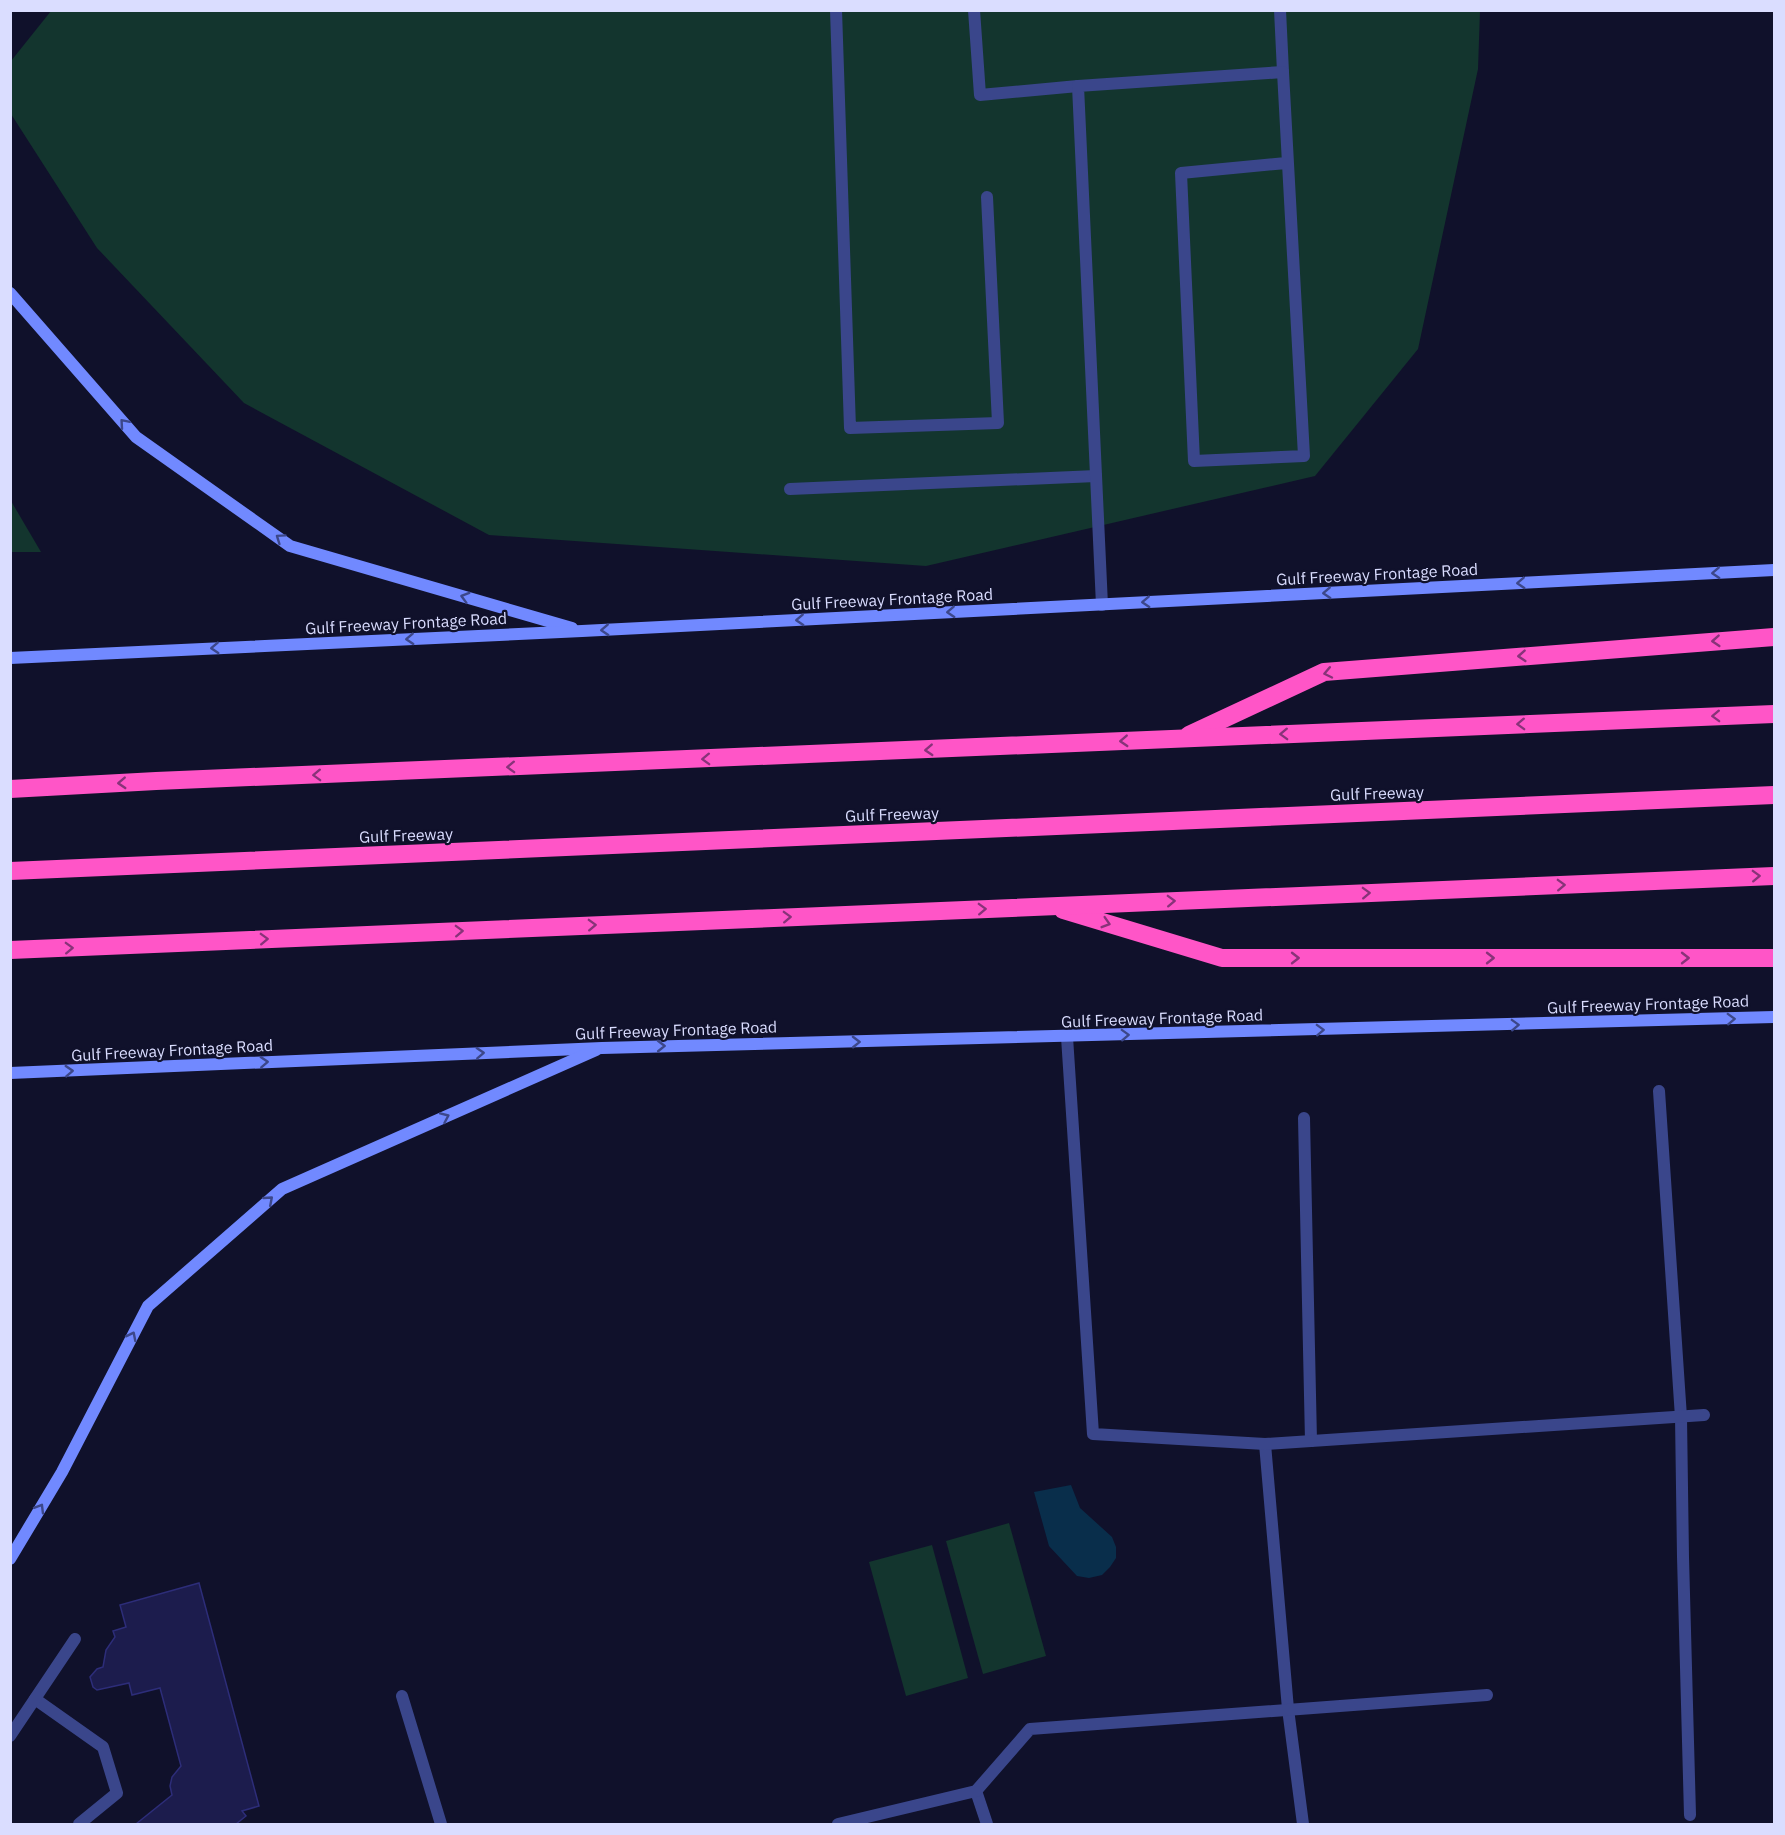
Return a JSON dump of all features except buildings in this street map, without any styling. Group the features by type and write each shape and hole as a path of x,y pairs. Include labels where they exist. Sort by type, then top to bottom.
{"highway":[{"path":"1182,738 1324,672 1774,637"},
{"path":"10,789 168,780 1774,714"},
{"name":"Gulf Freeway","path":"10,871 1774,795"},
{"path":"10,950 1774,876"},
{"path":"1050,906 1222,958 1774,958"}],"main road":[{"path":"10,293 136,437 290,546 582,631"},
{"name":"Gulf Freeway Frontage Road","path":"10,658 1774,570"},
{"name":"Gulf Freeway Frontage Road","path":"10,1073 602,1047 1067,1037 1774,1017"},
{"path":"10,1559 62,1472 148,1306 282,1189 602,1047"}],"street":[{"path":"836,10 850,428 998,423 987,197"},
{"path":"974,10 980,95 1283,72"},
{"path":"1280,10 1286,163 1304,456 1194,461 1181,172 1286,163"},
{"path":"1078,86 1102,605"},
{"path":"790,489 1096,476"},
{"path":"1067,1037 1093,1434 1265,1444 1704,1415"},
{"path":"1659,1091 1681,1417 1690,1815"},
{"path":"1304,1118 1311,1441"},
{"path":"1265,1444 1288,1709 1303,1824"},
{"path":"10,1736 75,1639"},
{"path":"838,1824 976,1791 1030,1729 1487,1695"},
{"path":"402,1696 441,1824"},
{"path":"35,1699 103,1747 117,1793 79,1824"},
{"path":"976,1791 987,1824"}],"green space":[{"path":"51,11 1480,11 1478,69 1418,349 1315,476 926,566 489,535 244,403 97,248 11,114 11,61"},
{"path":"11,501 41,552 11,552"},
{"path":"1009,1523 1046,1656 983,1674 946,1541"},
{"path":"932,1545 968,1678 906,1696 869,1562"}],"water":[{"path":"1071,1485 1080,1508 1112,1537 1116,1547 1116,1558 1102,1575 1089,1578 1077,1576 1049,1546 1034,1492"}]}
